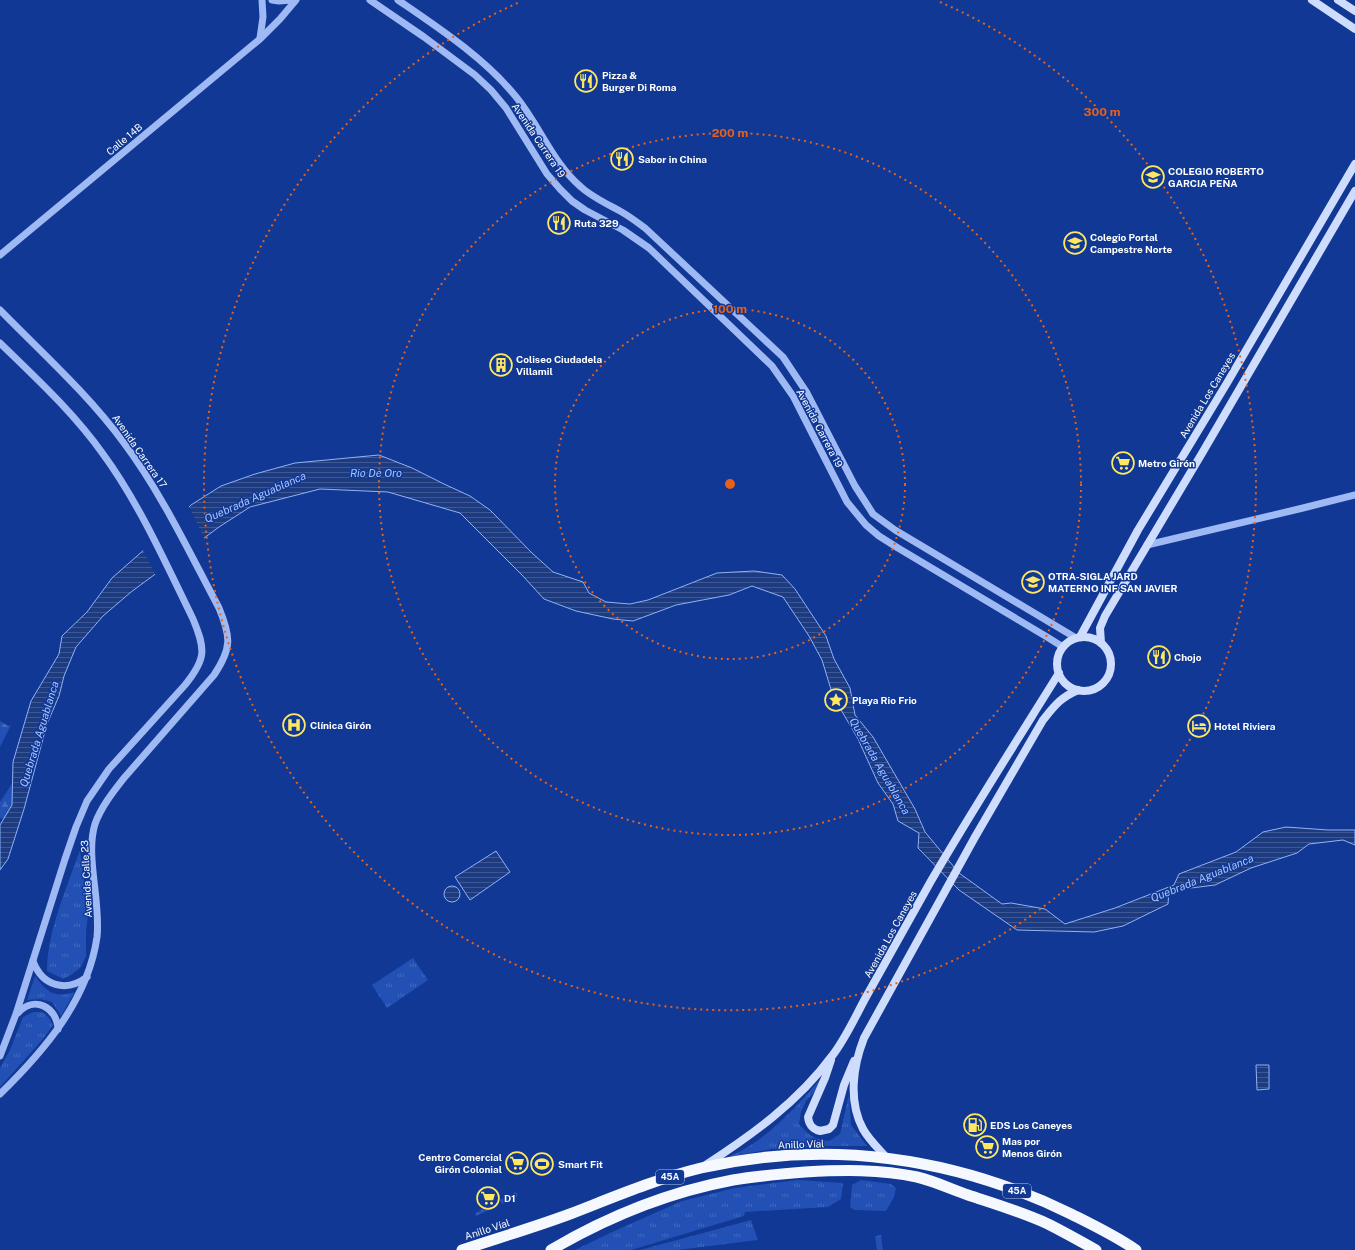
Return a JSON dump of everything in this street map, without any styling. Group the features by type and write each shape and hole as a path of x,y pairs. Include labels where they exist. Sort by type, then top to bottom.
{"highway":[{"name":"Anillo Víal","path":"462,1250 571,1213 631,1189 700,1168 741,1160 778,1156 842,1155 887,1158 931,1165 973,1176 1025,1194 1058,1208 1102,1229 1136,1250"},
{"name":"45A","path":"551,1250 623,1213 661,1198 694,1188 734,1180 780,1174 849,1171 875,1171 917,1177 934,1182 1013,1210 1047,1224 1096,1250"},
{"path":"479,1250 505,1236"}],"main road":[{"path":"1312,0 1355,29"},
{"path":"1338,0 1355,11"},
{"name":"Avenida Los Caneyes","path":"1078,638 1138,530 1355,164"},
{"path":"1101,643 1100,628 1105,616 1355,191"},
{"path":"833,1055 808,1117 809,1123 812,1127 820,1131 829,1129 833,1125 844,1085 864,1038 975,837 1043,720 1064,696 1078,690 1090,690 1102,683 1107,677 1111,663 1107,651 1101,643 1091,638 1078,638 1069,642 1063,647 1058,655 1057,664 1059,673 1066,684 1078,690"},
{"name":"Avenida Los Caneyes","path":"700,1168 735,1146 786,1107 807,1086 833,1055 932,881 1059,673"},
{"path":"859,1050 853,1086 857,1113 866,1134 887,1158"}],"street":[{"path":"260,39 263,17 262,0"},
{"path":"272,0 279,2 292,0"},
{"name":"Calle 14B","path":"0,255 260,39 296,0"},
{"name":"Avenida Carrera 19","path":"370,0 424,37 475,75 491,90 506,108 547,174 572,201 585,210 623,230 649,248 772,366 793,396 847,502 866,525 879,536 898,548 1048,636 1063,647"},
{"name":"Avenida Carrera 19","path":"398,0 460,45 504,82 518,100 565,170 582,188 645,228 783,357 807,393 855,486 874,514 895,530 1078,638"},
{"name":"Avenida Carrera 17","path":"0,310 84,395 106,420 139,464 163,502 219,608"},
{"name":"Avenida Calle 23","path":"0,343 57,400 88,434 115,471 140,515 194,619 201,637 203,649 202,659 196,671 109,768 87,801 65,859 16,1014 0,1056"},
{"path":"1147,545 1355,495"},
{"name":"Avenida Calle 23","path":"0,1094 37,1055 58,1029 77,999 87,977 97,936 98,913 93,863 93,838 95,826 101,811 111,794 214,675 223,662 227,651 228,639 226,626 219,608"},
{"path":"33,961 40,974 52,983 59,986 74,985 87,977"},
{"path":"16,1014 20,1010 31,1005 43,1006 53,1012 56,1017 58,1029"}],"green space":[{"path":"0,721 8,726 11,725 0,747"},
{"path":"15,779 13,822 0,818 0,802"},
{"path":"80,850 88,915 86,931 86,956 81,967 63,979 47,971 48,956 54,925"},
{"path":"413,958 428,980 387,1008 372,985"},
{"path":"35,976 44,987 52,993 68,994 75,992 61,1016 52,1002 40,999 27,1000"},
{"path":"33,1012 43,1012 53,1025 44,1038 0,1087 0,1068 10,1050 23,1017"},
{"path":"822,1077 817,1089 806,1101 801,1112 799,1124 812,1136 829,1141 840,1134 849,1094 851,1125 867,1146 772,1149 727,1157 741,1151 767,1134 791,1112"},
{"path":"798,1180 843,1183 841,1199 828,1207 745,1212 744,1216 631,1250 575,1250 682,1201 735,1188"},
{"path":"861,1180 891,1184 896,1188 894,1197 886,1211 854,1210 850,1207 852,1185"},
{"path":"516,1192 518,1196 502,1204 500,1200"},
{"path":"496,1203 498,1206 476,1216 475,1213"},
{"path":"751,1220 758,1240 678,1250 640,1250"},
{"path":"881,1235 883,1250 877,1250 875,1236"}],"water":[{"name":"Rio De Oro","path":"379,455 412,468 470,496 490,510 553,572 583,582 589,593 606,602 630,604 648,600 717,573 754,571 782,575 795,589 826,636 834,659 850,688 855,715 873,737 915,809 925,832 959,873 1002,904 1011,903 1045,909 1065,924 1115,908 1174,885 1179,874 1236,852 1263,832 1286,827 1355,830 1355,845 1343,840 1309,844 1297,853 1251,868 1215,885 1191,888 1183,887 1169,891 1168,904 1123,926 1094,932 1017,930 959,890 918,848 919,833 898,821 893,804 878,783 858,739 833,696 822,660 809,636 783,597 752,586 729,595 676,605 633,621 613,619 576,611 544,599 460,513 388,492 320,489 250,507 219,527 131,592 103,616 76,647 64,676 59,696 47,724 24,809 8,859 0,870 0,825 12,805 13,762 31,701 59,654 62,636 87,612 112,578 153,542 191,505 221,486 255,474 295,463"},
{"path":"496,851 510,872 470,900 455,877"},
{"path":"449,886 455,886 460,891 458,900 455,902 449,902 444,897 444,891"},
{"path":"1256,1065 1269,1065 1269,1089 1257,1090"}],"pier":[{"path":"188,505 205,540 156,576 142,548"}],"place":[{"name":"Pizza & Burger Di Roma","path":"586,81"},
{"name":"Sabor in China","path":"622,159"},
{"name":"COLEGIO ROBERTO GARCIA PEÑA","path":"1153,177"},
{"name":"Ruta 329","path":"559,223"},
{"name":"Colegio Portal Campestre Norte","path":"1075,243"},
{"name":"Coliseo Ciudadela Villamil","path":"501,365"},
{"name":"Metro Girón","path":"1123,463"},
{"name":"OTRA-SIGLA JARD MATERNO INF SAN JAVIER","path":"1033,582"},
{"name":"Chojo","path":"1159,657"},
{"name":"Playa Rio Frio","path":"836,700"},
{"name":"Clínica Girón","path":"294,725"},
{"name":"Hotel Riviera","path":"1199,726"},
{"name":"EDS Los Caneyes","path":"975,1125"},
{"name":"Mas por Menos Girón","path":"987,1147"},
{"name":"Centro Comercial Girón Colonial","path":"517,1163"},
{"name":"Smart Fit","path":"542,1164"},
{"name":"D1","path":"488,1198"}],"water label":[{"name":"Quebrada Aguablanca","path":"255,497"},
{"name":"Quebrada Aguablanca","path":"39,734"},
{"name":"Quebrada Aguablanca","path":"880,766"},
{"name":"Quebrada Aguablanca","path":"1202,878"}]}
